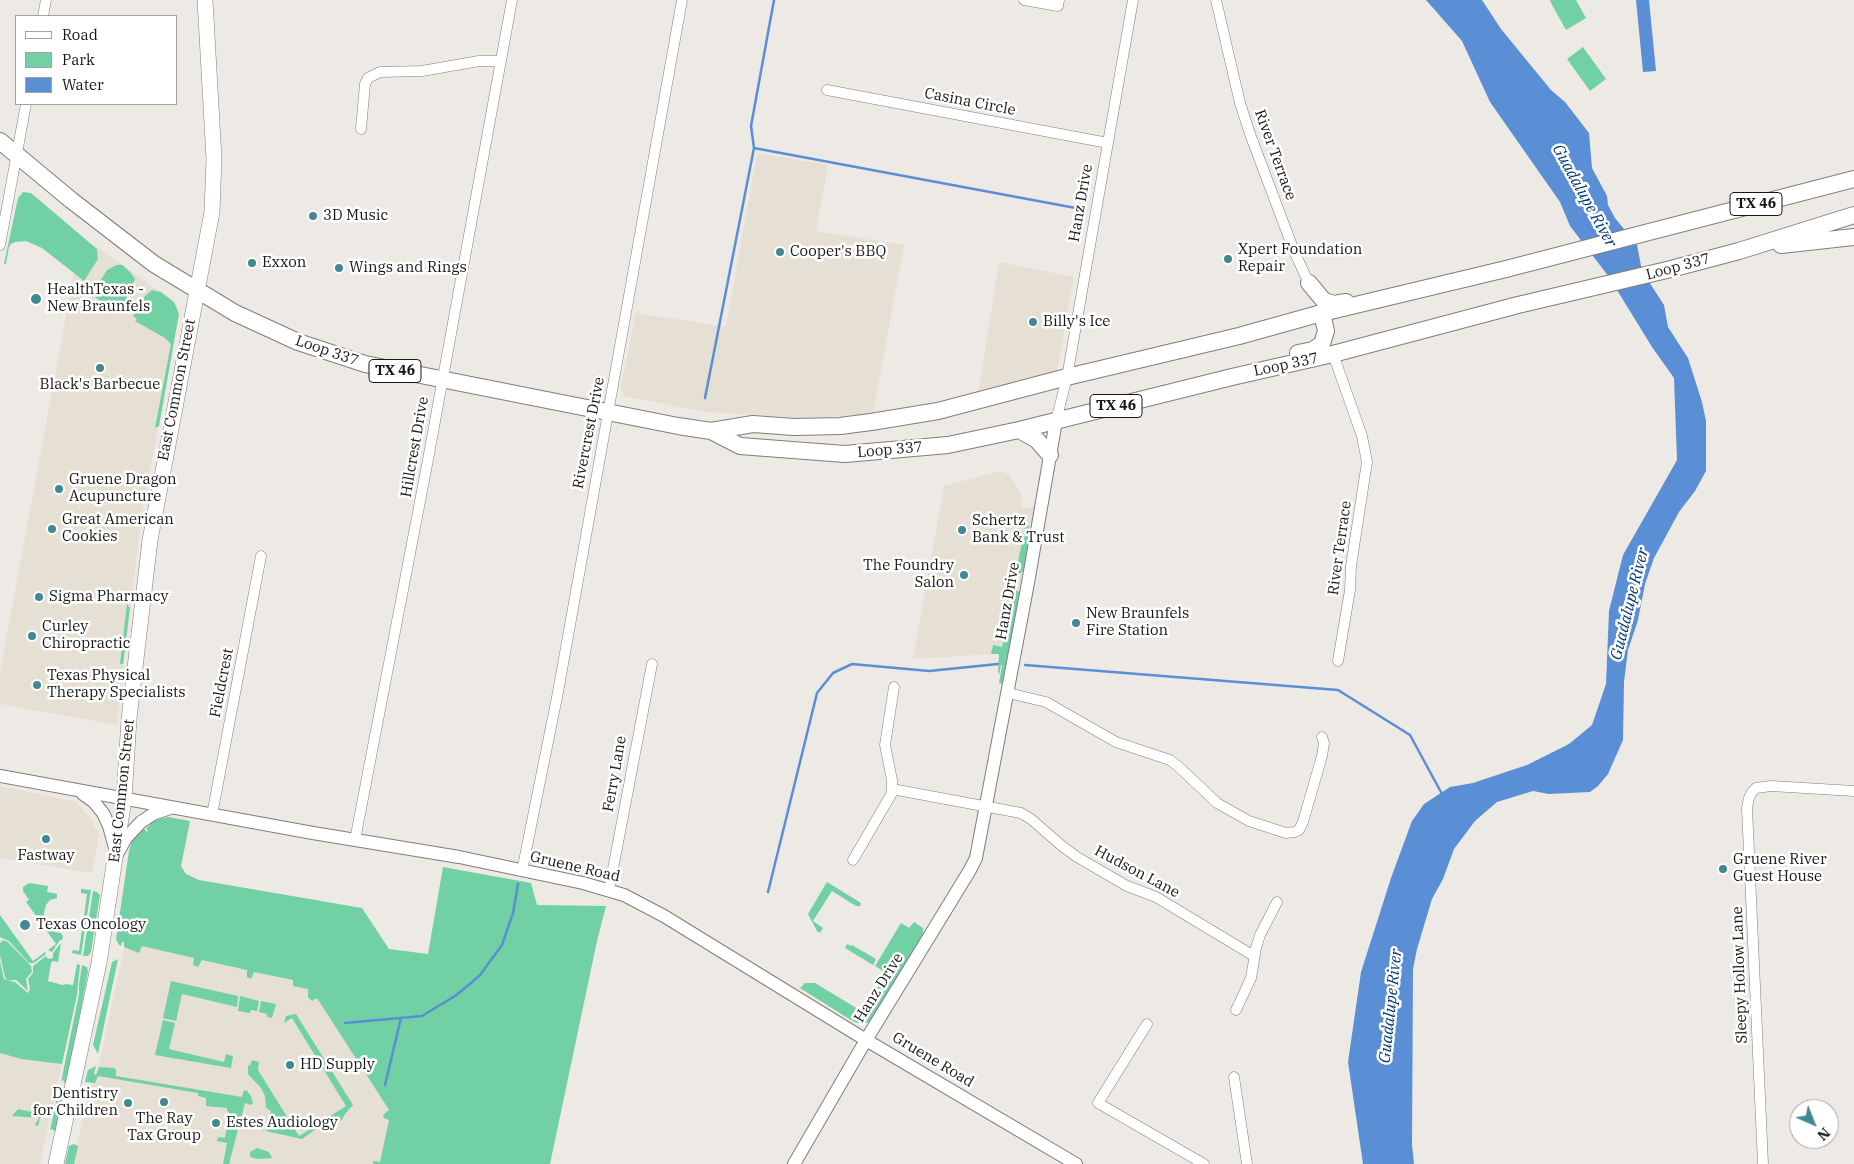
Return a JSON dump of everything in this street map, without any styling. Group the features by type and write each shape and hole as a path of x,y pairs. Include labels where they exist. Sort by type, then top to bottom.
{"main road":[{"name":"East Common Street","path":"56,1164 93,1000 117,854 124,799 129,719 150,540 212,212 214,185 211,94 205,0"},
{"name":"Loop 337","path":"0,141 144,257 235,314 302,344 365,364 711,431 740,446 845,454 948,445 1019,430 1219,380 1333,354 1518,305 1671,269 1739,251 1854,215"},
{"name":"Loop 337","path":"711,431 753,424 840,426 938,411 1066,377 1506,269 1854,179"},
{"path":"1739,251 1854,237"},
{"path":"1309,283 1320,298 1334,304 1414,284 1425,288"},
{"path":"1298,320 1307,309 1309,283"},
{"path":"1219,380 1227,372 1234,369 1313,350 1318,347 1322,344 1326,331 1322,314"},
{"path":"1019,430 1038,440 1050,455"}],"street":[{"path":"43,15 46,0"},
{"name":"Hillcrest Drive","path":"356,840 512,0"},
{"name":"Rivercrest Drive","path":"522,871 558,692 682,0"},
{"path":"1024,0 1058,3"},
{"name":"Hanz Drive","path":"794,1164 866,1040 970,870 980,844 1133,0"},
{"name":"River Terrace","path":"1216,0 1245,118 1294,251 1322,314"},
{"path":"361,129 365,84 368,78 380,72 422,71 479,61 501,61"},
{"name":"Casina Circle","path":"828,90 1108,143"},
{"path":"0,245 26,105"},
{"name":"River Terrace","path":"1333,354 1362,436 1367,462 1351,566 1350,590 1338,661"},
{"name":"Fieldcrest","path":"212,815 261,556"},
{"name":"Ferry Lane","path":"609,890 652,664"},
{"path":"853,860 888,800 892,789 892,780 884,745 894,687"},
{"path":"1008,693 1046,702 1116,742 1170,760 1184,771 1217,804 1248,821 1286,834 1295,832 1301,826 1322,756 1324,743 1322,736"},
{"name":"Gruene Road","path":"0,776 171,808 459,857 609,890 664,916 866,1040 1076,1164"},
{"name":"Sleepy Hollow Lane","path":"1763,1164 1747,808 1749,798 1756,788 1781,786 1854,791"},
{"name":"Hudson Lane","path":"892,789 1014,810 1028,817 1062,846 1126,886 1156,897 1254,956"},
{"path":"79,791 94,802 103,813 117,854"},
{"path":"117,854 130,833 142,820 160,810 171,808"},
{"path":"1236,1010 1251,978 1254,956 1260,935 1277,902"},
{"path":"1148,1024 1098,1103 1204,1164"},
{"path":"1234,1077 1247,1164"}],"shaded area":[{"path":"757,153 828,165 816,231 904,245 873,414 803,418 705,412 624,396 621,386 636,313 726,327"},
{"path":"95,245 170,299 177,305 179,314 141,519 117,725 0,704 0,672 74,273"},
{"path":"999,262 1074,277 1058,366 1053,375 978,394"},
{"path":"999,471 1008,474 1019,489 1022,507 1031,508 1036,503 1009,653 913,659 944,486"},
{"path":"0,786 76,802 91,819 99,835 92,873 0,858"},
{"path":"126,939 306,979 394,1119 384,1164 73,1164 93,1074 97,1073"},
{"path":"0,1053 21,1059 62,1064 40,1164 0,1164"}],"green space":[{"path":"1551,0 1576,0 1586,18 1566,30"},
{"path":"1583,47 1606,79 1590,91 1567,59"},
{"path":"23,192 31,193 97,249 98,259 84,281 42,248 26,241 11,244 6,264 4,264 18,198"},
{"path":"117,265 122,265 135,279 124,304 118,312 96,298 93,292 107,270"},
{"path":"152,290 161,292 174,302 179,314 159,426 155,428 171,344 165,338 135,321 137,319 133,316 145,296"},
{"path":"1026,522 1031,531 1024,567 1022,572 1017,575 1018,562"},
{"path":"1014,588 1019,592 1019,597 1004,684 999,683 1002,665 999,675 999,654 991,654 993,645 1002,647"},
{"path":"127,604 130,608 123,664 120,664"},
{"path":"168,817 190,821 181,866 186,874 199,880 362,908 389,949 428,954 443,867 531,883 537,905 606,906 550,1164 373,1164 373,1161 380,1162 389,1120 384,1118 383,1115 389,1110 317,998 312,1001 308,997 308,989 293,986 293,980 254,972 251,979 247,977 247,970 202,960 198,967 193,965 194,958 142,946 139,953 124,947 124,942 122,942 121,946 119,945 116,939 129,851 133,837 142,826 148,831 146,828 150,825 148,822"},
{"path":"827,882 861,903 860,906 856,906 832,891 813,921 823,928 820,933 808,914"},
{"path":"29,883 48,886 47,892 57,894 57,898 50,900 46,905 45,921 42,924 26,902 29,900 23,891 23,887"},
{"path":"81,889 91,890 81,955 72,953 73,950 79,951 87,894 81,893"},
{"path":"93,891 100,895 91,952 88,956 83,956"},
{"path":"0,915 33,961 45,952 46,954 34,963 29,963 9,941 0,937"},
{"path":"914,922 923,928 923,935 869,1022 862,1024 854,1022 800,988 805,983 815,983 863,1012 886,973 875,966 901,923 909,928"},
{"path":"49,927 63,936 52,952 48,950 56,944 46,930"},
{"path":"3,940 8,942 31,966 32,972 26,979 28,991 16,980 7,980 5,977 0,956 0,943"},
{"path":"61,943 58,962 53,961 51,963 48,981 63,985 73,985 77,964 80,965 77,995 62,1064 21,1059 0,1053 0,961 4,979 15,982 28,993 30,989 28,979 33,973 33,966 46,956 48,959 53,958 53,953"},
{"path":"847,944 876,959 873,965 845,948"},
{"path":"118,959 98,1054 93,1045 112,962"},
{"path":"82,965 87,967 88,972 67,1082 64,1083 63,1079 61,1082 79,994"},
{"path":"171,981 238,996 237,1007 182,994 176,1021 163,1018"},
{"path":"240,996 259,1001 257,1011 251,1010 250,1013 238,1011"},
{"path":"261,1001 276,1004 272,1018 267,1017 267,1014 259,1012"},
{"path":"296,1014 353,1105 341,1121 325,1122 324,1120 346,1106 292,1018 284,1023 286,1016"},
{"path":"163,1020 175,1023 169,1049 224,1062 226,1054 233,1056 231,1068 155,1055"},
{"path":"252,1060 259,1062 258,1070 299,1136 322,1122 323,1124 302,1139 266,1131 271,1111 266,1108 265,1096 261,1088 248,1074 248,1065 250,1066"},
{"path":"96,1066 94,1074 96,1075 99,1067 113,1068 116,1069 116,1076 242,1097 244,1090 247,1091 253,1103 251,1105 245,1103 229,1164 223,1164 227,1143 217,1141 218,1137 225,1138 229,1112 227,1108 206,1106 206,1098 198,1096 198,1093 98,1076 95,1083 85,1082 88,1070"},
{"path":"57,1098 58,1102 61,1100 62,1102 56,1131 54,1131 50,1130"},
{"path":"18,1109 41,1114 38,1126 35,1125 39,1118 12,1116"},
{"path":"74,1144 78,1146 74,1164 65,1164 69,1146"},
{"path":"257,1148 269,1152 272,1158 258,1159 250,1157 250,1152"}],"water":[{"name":"Guadalupe River","path":"1426,0 1482,0 1501,29 1551,90 1565,102 1589,133 1592,168 1607,196 1608,205 1615,218 1637,245 1642,271 1664,305 1668,327 1688,358 1706,421 1706,471 1695,491 1679,512 1654,558 1645,584 1638,620 1628,650 1624,682 1623,740 1608,774 1590,792 1549,794 1533,791 1497,802 1475,821 1454,849 1443,879 1432,899 1413,969 1412,1144 1414,1164 1363,1164 1348,1062 1361,972 1391,878 1412,821 1424,804 1450,787 1473,783 1527,765 1569,744 1592,725 1606,684 1609,611 1623,555 1677,460 1674,378 1652,347 1609,277 1570,226 1560,202 1490,102 1462,41"},
{"path":"1636,0 1649,0 1656,71 1643,72"}],"waterway":[{"path":"774,0 751,126 754,148 1081,209"},
{"path":"705,398 754,148"},
{"path":"768,892 817,693 833,673 852,664 929,671 998,664"},
{"path":"1025,665 1338,690 1410,735 1442,794"},
{"path":"345,1023 422,1016 455,996 480,975 502,945 513,913 518,884"},
{"path":"385,1085 401,1018"}],"place":[{"name":"3D Music","path":"313,216"},
{"name":"Cooper's BBQ","path":"780,252"},
{"name":"Xpert Foundation Repair","path":"1228,259"},
{"name":"Exxon","path":"252,263"},
{"name":"Wings and Rings","path":"339,268"},
{"name":"HealthTexas - New Braunfels","path":"36,299"},
{"name":"Billy's Ice","path":"1033,322"},
{"name":"Black's Barbecue","path":"100,368"},
{"name":"Gruene Dragon Acupuncture","path":"59,489"},
{"name":"Great American Cookies","path":"52,529"},
{"name":"Schertz Bank & Trust","path":"962,530"},
{"name":"The Foundry Salon","path":"964,575"},
{"name":"Sigma Pharmacy","path":"39,597"},
{"name":"New Braunfels Fire Station","path":"1076,623"},
{"name":"Curley Chiropractic","path":"32,636"},
{"name":"Texas Physical Therapy Specialists","path":"37,685"},
{"name":"Fastway","path":"46,839"},
{"name":"Gruene River Guest House","path":"1723,869"},
{"name":"Texas Oncology","path":"25,925"},
{"name":"HD Supply","path":"290,1065"},
{"name":"The Ray Tax Group","path":"164,1102"},
{"name":"Dentistry for Children","path":"128,1103"},
{"name":"Estes Audiology","path":"216,1123"}]}
